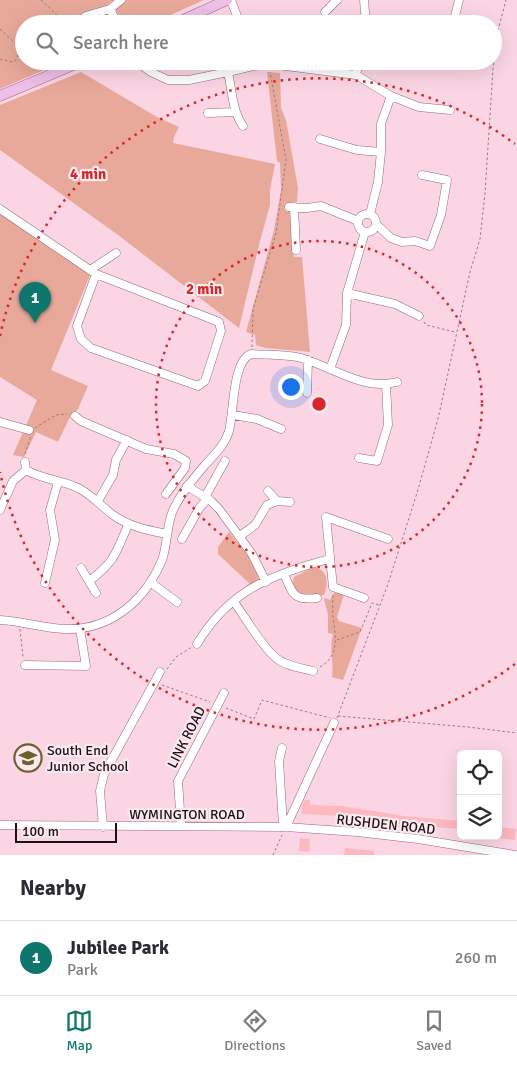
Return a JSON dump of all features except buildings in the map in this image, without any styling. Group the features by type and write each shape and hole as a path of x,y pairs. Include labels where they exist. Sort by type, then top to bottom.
{"main road":[{"path":"194,15 226,0"},
{"path":"0,96 62,70"}],"street":[{"path":"89,15 110,9 121,0"},
{"path":"231,0 237,15"},
{"path":"325,12 337,0"},
{"path":"364,0 365,15"},
{"path":"455,15 459,0"},
{"path":"110,9 113,15"},
{"path":"148,70 168,80 189,80 234,70"},
{"path":"317,70 356,75 391,96 419,107 450,110"},
{"path":"356,75 357,70"},
{"path":"228,72 236,112 243,126"},
{"path":"370,214 378,182 381,124 391,96"},
{"path":"208,112 236,112"},
{"path":"320,139 357,150 381,152"},
{"path":"370,214 375,218 377,225 391,238 402,242 415,241 430,246 442,215 447,180 422,175"},
{"path":"296,250 292,207 307,208 321,206 358,221"},
{"path":"0,208 93,272 219,322 221,331 205,381 198,386 91,348 81,339 77,326 93,272 116,253"},
{"path":"358,221 362,216 370,214"},
{"path":"358,221 360,229 365,232 373,230 377,225"},
{"path":"330,369 346,325 347,293 365,232"},
{"path":"347,293 395,304 418,316"},
{"path":"0,620 19,621 45,627 80,629 120,615 136,602 150,582 162,559 173,510 187,486 222,446 228,433 233,414 239,372 244,359 249,355 300,357 353,380 386,385 397,382"},
{"path":"307,393 308,360"},
{"path":"377,471 377,461 388,425 386,385"},
{"path":"233,414 257,419 281,429"},
{"path":"75,416 81,421 146,449 174,454 186,461 185,468 166,494"},
{"path":"0,422 29,430"},
{"path":"98,501 113,475 116,460 127,440"},
{"path":"359,458 377,461"},
{"path":"182,539 225,461"},
{"path":"0,510 13,481 26,466 36,476 79,489 128,524 167,534"},
{"path":"45,583 55,540 50,510 58,482"},
{"path":"187,486 219,509 252,554 266,582"},
{"path":"268,491 277,501"},
{"path":"240,536 255,525 267,505 277,501 290,502"},
{"path":"325,508 333,587 364,598"},
{"path":"326,518 388,539"},
{"path":"89,581 104,570 113,560 128,524"},
{"path":"197,644 207,627 247,592 302,566 329,559"},
{"path":"81,568 96,593"},
{"path":"284,574 296,597 301,599 317,598"},
{"path":"150,582 177,602"},
{"path":"234,602 276,659 289,665 313,671"},
{"path":"25,665 86,666 80,629"},
{"path":"103,827 100,792 104,774 160,672"},
{"name":"LINK ROAD","path":"181,825 178,781 224,693"},
{"path":"285,826 336,719"},
{"path":"282,748 279,762 285,826"},
{"name":"WYMINGTON ROAD","path":"0,825 103,827 181,825 285,826"},
{"name":"RUSHDEN ROAD","path":"285,826 418,839 515,855"}],"path":[{"path":"41,0 56,15"},
{"path":"502,15 506,0"},
{"path":"0,29 15,43"},
{"path":"0,59 12,62 15,60"},
{"path":"249,355 253,309 276,233 286,160 270,79 270,70"},
{"path":"336,719 380,606 417,493 438,419 480,239 486,183 493,70"},
{"path":"418,316 426,325 457,332"},
{"path":"26,466 26,452 32,432 37,426 56,415 71,414 75,416"},
{"path":"313,671 325,664 336,648 333,587"},
{"path":"336,640 360,632 372,603 380,606"},
{"path":"19,621 25,665"},
{"path":"160,672 165,672 176,657 197,644"},
{"path":"154,682 254,719 262,700 336,719 468,726 517,732"},
{"path":"273,855 285,826"}],"shaded area":[{"path":"0,0 204,0 170,15 119,15 111,2 103,8 106,15 15,15 15,70 44,70 0,89"},
{"path":"81,72 157,117 179,127 173,143 275,164 270,190 270,205 239,328 118,235 0,150 0,105"},
{"path":"267,72 280,73 281,108 286,120 298,188 297,202 286,203 285,210 292,212 294,257 302,257 310,352 266,348 256,345 255,335 246,332 274,230 281,190 280,163 277,161"},
{"path":"0,212 90,275 51,370 88,386 78,409 69,419 58,442 36,432 24,457 13,455 37,400 0,377"},
{"path":"229,532 251,560 259,576 258,581 251,585 218,554 218,547"},
{"path":"314,567 325,574 326,590 324,595 305,598 292,587 294,577"},
{"path":"337,592 344,594 337,617 339,621 362,628 343,680 332,677 331,645 333,634 328,633 328,615 324,599 330,600 333,594"}],"place":[{"name":"Jubilee Park","path":"35,323"},
{"name":"South End Junior School","path":"28,758"}]}
